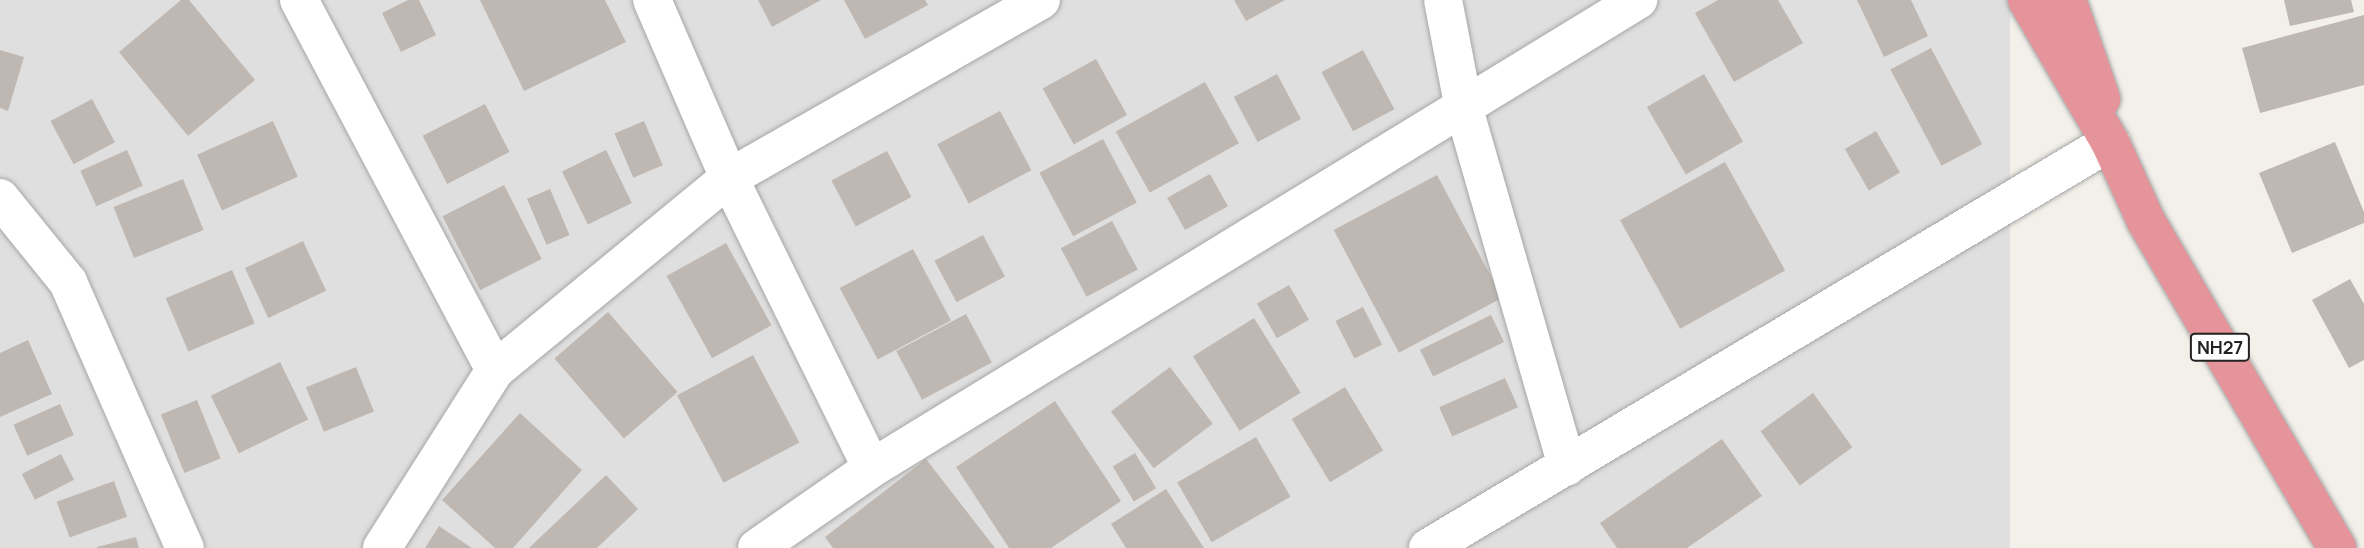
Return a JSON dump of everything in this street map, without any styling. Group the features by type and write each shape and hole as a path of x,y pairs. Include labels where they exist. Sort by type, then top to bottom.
{"highway":[{"name":"NH27","path":"2027,0 2110,142 2146,221 2337,548"},
{"name":"NH27","path":"2067,0 2097,77 2110,142"}],"street":[{"path":"299,0 495,370"},
{"path":"652,0 729,178 872,468"},
{"path":"382,548 495,370 729,178 1041,0"},
{"path":"1443,0 1464,109 1567,466"},
{"path":"757,548 872,468 1464,109 1638,0"},
{"path":"1428,548 2110,142"},
{"path":"0,198 68,282 185,548"}],"shaded area":[{"path":"0,0 2010,0 2010,548 0,548"}],"building":[{"path":"181,0 189,0 255,80 188,136 119,52"},
{"path":"408,0 419,0 436,35 401,52 382,13"},
{"path":"480,0 605,0 626,42 524,91"},
{"path":"758,0 821,0 772,27"},
{"path":"844,0 925,0 928,5 865,39"},
{"path":"1234,0 1285,0 1246,21"},
{"path":"1718,0 1778,0 1803,43 1734,82 1695,13"},
{"path":"1857,0 1911,0 1928,36 1884,57"},
{"path":"2284,0 2351,0 2354,12 2290,26"},
{"path":"2364,15 2364,85 2260,113 2242,48"},
{"path":"1931,48 1982,144 1942,166 1890,70"},
{"path":"0,50 24,57 8,111 0,108"},
{"path":"1363,50 1394,109 1353,131 1322,72"},
{"path":"1096,59 1127,115 1074,145 1043,89"},
{"path":"1277,74 1301,119 1258,142 1234,97"},
{"path":"1704,74 1743,142 1686,175 1647,107"},
{"path":"1205,82 1239,143 1150,193 1116,131"},
{"path":"92,99 115,142 74,164 51,121"},
{"path":"485,104 510,152 447,184 423,136"},
{"path":"1000,111 1031,170 969,203 937,144"},
{"path":"273,121 298,177 222,210 197,155"},
{"path":"644,121 663,165 633,178 615,134"},
{"path":"1876,131 1900,173 1869,191 1845,149"},
{"path":"1103,139 1137,203 1073,236 1039,173"},
{"path":"2335,142 2364,212 2364,223 2292,253 2259,173"},
{"path":"127,150 143,186 96,206 80,171"},
{"path":"606,150 632,203 588,225 562,171"},
{"path":"887,151 911,197 856,226 831,181"},
{"path":"1725,162 1785,270 1680,329 1620,220"},
{"path":"1210,174 1228,206 1185,230 1167,198"},
{"path":"1437,175 1502,298 1399,353 1334,230"},
{"path":"183,179 204,230 134,258 113,207"},
{"path":"504,185 542,259 480,290 443,216"},
{"path":"550,189 570,235 547,245 527,199"},
{"path":"1112,221 1138,270 1087,297 1061,248"},
{"path":"983,235 1005,276 957,302 934,261"},
{"path":"303,241 326,291 268,318 245,268"},
{"path":"726,243 772,325 712,358 667,276"},
{"path":"913,249 951,321 878,359 840,288"},
{"path":"232,270 255,323 188,352 166,298"},
{"path":"2350,279 2364,304 2364,360 2349,368 2312,300"},
{"path":"1289,285 1309,320 1277,338 1257,304"},
{"path":"1363,307 1382,344 1354,358 1335,321"},
{"path":"608,312 678,392 624,439 554,359"},
{"path":"966,314 992,363 922,400 896,351"},
{"path":"1491,315 1504,342 1433,377 1420,350"},
{"path":"1254,318 1301,393 1240,431 1193,356"},
{"path":"28,340 52,394 0,417 0,353"},
{"path":"753,355 799,442 724,483 677,395"},
{"path":"280,362 308,420 239,453 211,396"},
{"path":"356,367 374,412 324,432 306,387"},
{"path":"1170,367 1213,424 1154,468 1111,412"},
{"path":"1505,378 1518,407 1452,437 1439,407"},
{"path":"1345,387 1383,450 1330,482 1292,419"},
{"path":"1813,393 1852,447 1800,485 1760,431"},
{"path":"197,400 221,458 184,473 161,415"},
{"path":"1055,401 1121,501 1051,548 1009,548 956,467"},
{"path":"60,404 74,435 27,456 13,425"},
{"path":"520,413 582,470 513,548 495,548 442,500"},
{"path":"1256,437 1290,497 1212,542 1177,482"},
{"path":"1722,439 1762,496 1687,548 1617,548 1600,523"},
{"path":"1135,453 1156,488 1134,502 1113,466"},
{"path":"61,454 74,480 35,500 22,474"},
{"path":"926,459 995,548 833,548 825,537"},
{"path":"606,475 638,509 597,548 529,548"},
{"path":"114,481 127,517 70,538 57,502"},
{"path":"1166,489 1204,548 1126,548 1111,524"},
{"path":"439,526 472,548 425,548"},
{"path":"136,537 139,548 97,548 97,547"}]}
